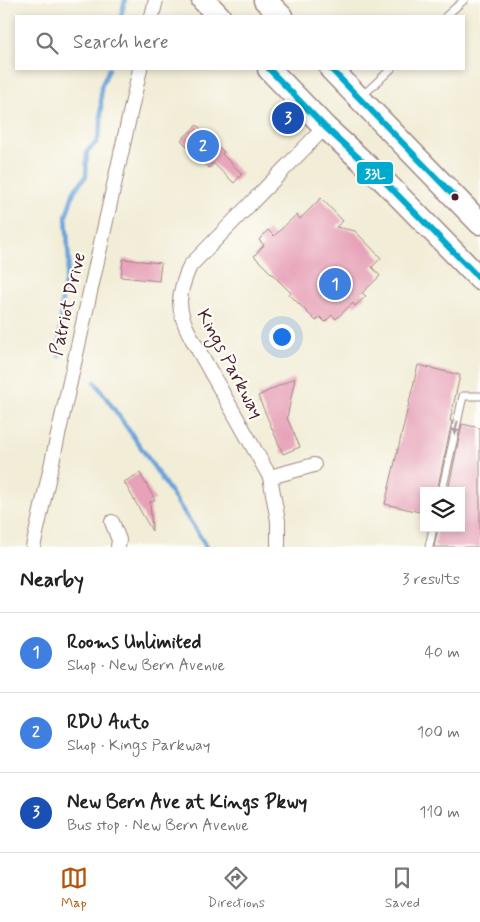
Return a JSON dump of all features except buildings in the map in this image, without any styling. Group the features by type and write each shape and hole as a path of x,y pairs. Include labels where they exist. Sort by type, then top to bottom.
{"main road":[{"path":"203,0 217,15"},
{"path":"266,0 280,15"},
{"path":"270,70 325,127 386,183 480,279"},
{"path":"332,70 480,223"}],"street":[{"path":"152,15 156,0"},
{"name":"Patriot Drive","path":"32,547 140,70"},
{"name":"Kings Parkway","path":"278,547 278,521 270,477 182,320 179,302 182,283 190,266 325,127"},
{"path":"270,477 314,465"},
{"path":"112,522 119,540 118,547"}],"lane":[{"path":"447,15 464,0"},
{"path":"359,99 390,70"},
{"path":"443,487 464,396 480,396"},
{"path":"429,547 432,532"}],"waterway":[{"path":"121,15 125,0"},
{"path":"59,356 62,298 69,263 66,216 74,191 86,176 87,151 97,142 101,125 101,87 109,70"},
{"path":"95,382 140,446 206,547"}],"transit line":[{"name":"33L","path":"270,70 325,127 386,183 480,279"},
{"name":"33L","path":"332,70 455,197"}],"place":[{"name":"New Bern Ave at Kings Pkwy","path":"288,118"},
{"name":"RDU Auto","path":"203,146"},
{"name":"Rooms Unlimited","path":"335,284"}]}
